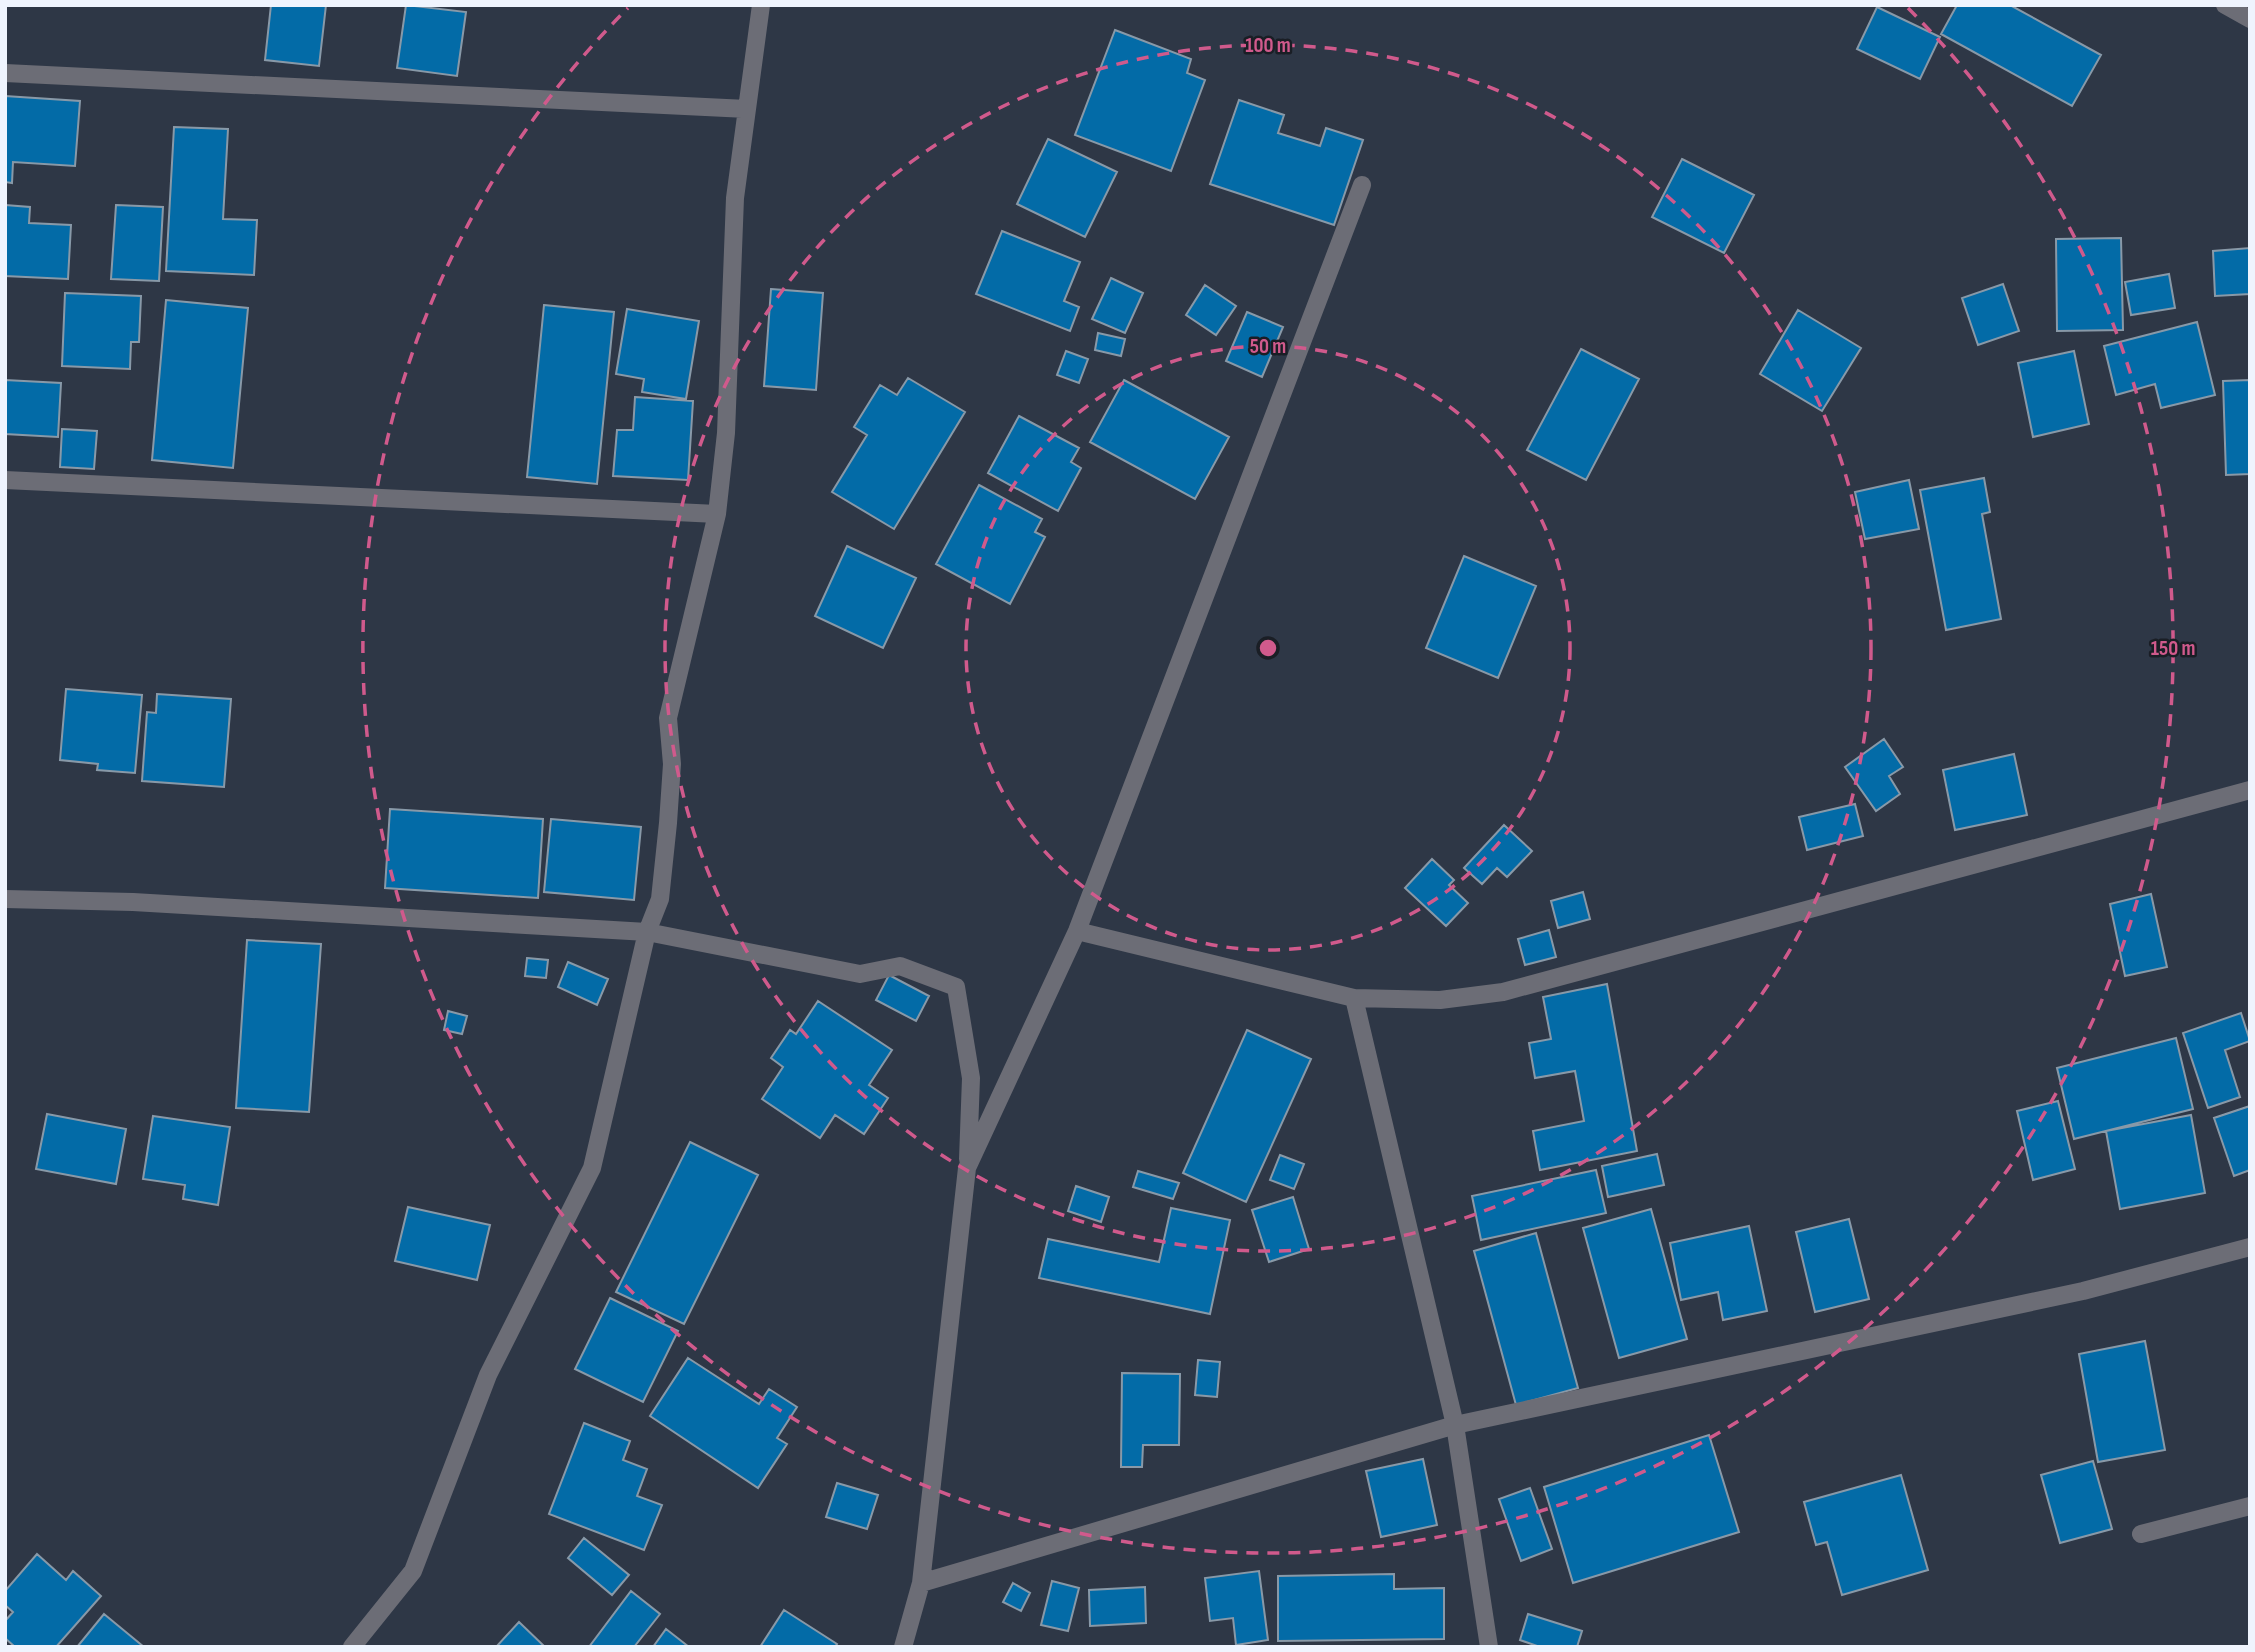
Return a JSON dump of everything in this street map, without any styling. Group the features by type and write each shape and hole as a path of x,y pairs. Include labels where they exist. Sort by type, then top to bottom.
{"street":[{"path":"352,1647 413,1571 488,1375 592,1168 647,932 660,899 672,764 668,718 718,514 726,433 735,198 761,5"},
{"path":"2225,5 2250,19"},
{"path":"5,73 747,109"},
{"path":"967,1168 1077,931 1362,185"},
{"path":"5,481 718,514"},
{"path":"1077,931 1354,998 1440,1000 1503,992 2250,790"},
{"path":"5,899 133,902 647,932 860,974 900,966 956,987 971,1078 967,1168 921,1583 903,1647"},
{"path":"1354,998 1455,1425 1489,1647"},
{"path":"921,1583 1455,1425 2083,1291 2250,1247"},
{"path":"2141,1534 2250,1506"}],"building":[{"path":"271,5 326,5 319,66 265,60"},
{"path":"406,5 466,12 457,76 397,68"},
{"path":"1957,5 2010,5 2101,55 2072,106 1941,34"},
{"path":"1877,7 1940,37 1920,79 1857,49"},
{"path":"1115,30 1191,59 1187,73 1205,80 1171,171 1075,135"},
{"path":"5,96 80,101 75,166 13,162 12,183 5,182"},
{"path":"1239,100 1284,115 1278,133 1320,146 1326,128 1363,140 1334,225 1210,184"},
{"path":"174,127 228,129 223,219 257,220 254,275 166,271"},
{"path":"1048,139 1117,172 1085,237 1017,204"},
{"path":"1682,159 1754,195 1724,253 1652,217"},
{"path":"5,205 30,207 29,223 71,225 68,279 5,276"},
{"path":"116,205 163,207 159,281 111,279"},
{"path":"1002,231 1080,262 1064,301 1079,307 1070,331 976,294"},
{"path":"2121,238 2123,330 2057,331 2056,239"},
{"path":"2250,248 2250,294 2215,296 2213,251"},
{"path":"2169,274 2175,308 2131,315 2125,282"},
{"path":"1111,278 1143,293 1125,333 1092,319"},
{"path":"2003,284 2019,331 1978,345 1962,298"},
{"path":"1205,285 1236,306 1216,335 1186,315"},
{"path":"771,289 823,293 816,390 764,386"},
{"path":"65,293 141,296 139,342 131,342 130,369 62,366"},
{"path":"166,300 248,308 233,468 152,460"},
{"path":"544,305 614,312 597,484 527,477"},
{"path":"627,309 699,321 686,399 642,392 644,379 616,374"},
{"path":"1798,310 1861,348 1822,411 1760,374"},
{"path":"1247,312 1283,327 1262,377 1226,361"},
{"path":"2197,322 2215,395 2161,408 2155,384 2116,395 2104,346"},
{"path":"1098,333 1125,339 1121,356 1095,350"},
{"path":"1581,349 1639,379 1586,480 1527,450"},
{"path":"1066,351 1088,359 1079,383 1057,375"},
{"path":"2074,351 2089,424 2033,437 2018,363"},
{"path":"908,378 965,412 894,529 832,492 867,435 854,427 880,385 897,395"},
{"path":"5,380 61,383 58,437 5,434"},
{"path":"1124,380 1229,437 1195,499 1090,442"},
{"path":"2250,380 2250,474 2226,475 2223,381"},
{"path":"635,397 693,401 688,480 613,476 617,430 633,430"},
{"path":"1019,416 1079,448 1071,462 1081,468 1058,511 988,473"},
{"path":"62,429 97,431 94,469 60,467"},
{"path":"1984,478 1990,512 1982,514 2001,619 1946,630 1920,490"},
{"path":"1909,480 1919,529 1865,539 1855,492"},
{"path":"979,485 1042,519 1035,532 1045,537 1010,604 936,564"},
{"path":"847,546 916,578 883,648 815,616"},
{"path":"1464,556 1536,586 1498,678 1426,648"},
{"path":"66,689 142,695 135,773 97,770 98,764 60,760"},
{"path":"157,694 231,699 224,787 142,781 147,712 156,713"},
{"path":"1884,739 1903,767 1889,776 1900,794 1876,811 1845,767"},
{"path":"2014,754 2027,815 1955,830 1943,770"},
{"path":"1855,804 1863,836 1807,850 1799,817"},
{"path":"390,809 543,819 538,898 385,888"},
{"path":"551,819 641,827 634,900 544,892"},
{"path":"1504,825 1532,851 1507,877 1497,868 1482,884 1464,868"},
{"path":"1432,859 1454,880 1449,885 1468,903 1446,926 1405,888"},
{"path":"1583,892 1590,919 1558,928 1551,901"},
{"path":"2151,894 2167,967 2125,976 2110,904"},
{"path":"1549,930 1556,957 1525,965 1518,939"},
{"path":"247,940 321,944 309,1112 236,1108"},
{"path":"527,958 548,960 546,978 525,976"},
{"path":"568,962 608,979 597,1005 558,987"},
{"path":"889,975 929,996 916,1021 876,1000"},
{"path":"1607,984 1637,1151 1540,1170 1533,1131 1584,1121 1575,1071 1535,1078 1529,1043 1551,1039 1543,997"},
{"path":"818,1001 892,1050 869,1085 888,1098 864,1134 835,1115 820,1138 762,1099 783,1067 771,1058 790,1030 796,1034"},
{"path":"448,1011 467,1016 462,1034 444,1030"},
{"path":"2241,1013 2250,1041 2225,1050 2240,1097 2208,1108 2183,1033"},
{"path":"1247,1030 1311,1059 1246,1202 1183,1173"},
{"path":"2176,1038 2193,1109 2074,1139 2057,1068"},
{"path":"2058,1101 2075,1169 2033,1180 2017,1111"},
{"path":"2250,1106 2250,1170 2234,1176 2214,1118"},
{"path":"47,1114 126,1129 116,1184 36,1169"},
{"path":"2191,1115 2205,1193 2120,1209 2106,1131"},
{"path":"153,1116 230,1127 218,1205 183,1199 185,1185 143,1179"},
{"path":"690,1142 758,1175 684,1324 616,1292"},
{"path":"1657,1154 1664,1185 1608,1197 1602,1166"},
{"path":"1280,1155 1304,1164 1294,1189 1270,1180"},
{"path":"1596,1170 1606,1213 1481,1240 1472,1196"},
{"path":"1138,1171 1179,1183 1173,1199 1133,1187"},
{"path":"1076,1186 1109,1197 1101,1222 1068,1211"},
{"path":"1293,1197 1309,1249 1269,1262 1252,1210"},
{"path":"408,1207 490,1225 477,1280 395,1261"},
{"path":"1171,1208 1230,1220 1210,1314 1039,1278 1048,1239 1159,1262"},
{"path":"1651,1209 1687,1339 1619,1358 1583,1228"},
{"path":"1849,1219 1869,1299 1815,1312 1796,1232"},
{"path":"1749,1226 1767,1311 1723,1320 1718,1292 1681,1300 1670,1243"},
{"path":"1536,1233 1578,1388 1516,1405 1474,1251"},
{"path":"610,1298 678,1331 643,1402 575,1369"},
{"path":"2145,1341 2165,1450 2098,1462 2079,1354"},
{"path":"688,1358 759,1404 769,1389 797,1407 777,1438 787,1444 758,1488 650,1416"},
{"path":"1198,1360 1220,1362 1217,1397 1195,1395"},
{"path":"1122,1373 1180,1374 1179,1445 1143,1445 1142,1467 1121,1467"},
{"path":"584,1423 630,1441 623,1460 647,1469 637,1496 662,1505 644,1550 549,1514"},
{"path":"1709,1435 1739,1532 1573,1583 1544,1487"},
{"path":"1423,1459 1437,1525 1381,1537 1366,1471"},
{"path":"2093,1461 2112,1529 2060,1543 2041,1475"},
{"path":"1901,1475 1928,1570 1842,1595 1827,1542 1816,1545 1804,1502"},
{"path":"837,1483 878,1495 867,1529 826,1517"},
{"path":"1530,1488 1552,1549 1521,1561 1499,1499"},
{"path":"584,1538 629,1575 612,1595 568,1558"},
{"path":"37,1554 66,1580 73,1571 101,1596 56,1647 15,1647 5,1638 5,1621 13,1612 5,1605 5,1591"},
{"path":"1259,1571 1268,1640 1236,1645 1233,1618 1210,1621 1205,1578"},
{"path":"1394,1574 1394,1589 1444,1588 1444,1639 1278,1641 1278,1576"},
{"path":"1052,1581 1079,1588 1068,1631 1041,1625"},
{"path":"1013,1583 1030,1593 1021,1611 1003,1602"},
{"path":"1145,1587 1146,1623 1090,1626 1089,1590"},
{"path":"631,1591 660,1614 634,1647 589,1647"},
{"path":"784,1610 837,1644 835,1647 760,1647"},
{"path":"104,1614 144,1647 77,1647"},
{"path":"1528,1614 1582,1631 1577,1647 1540,1647 1520,1640"},
{"path":"519,1622 545,1647 496,1647"},
{"path":"666,1629 689,1647 653,1647"}]}
